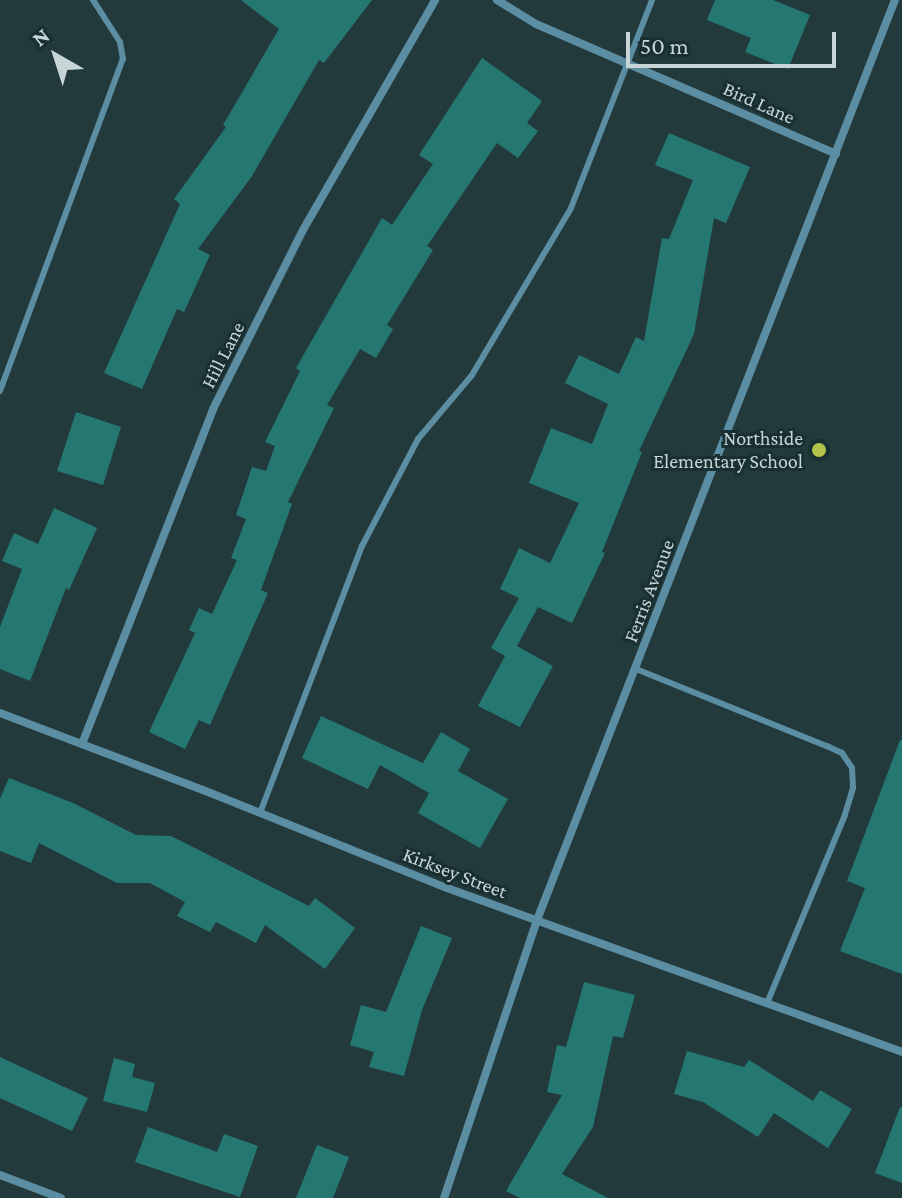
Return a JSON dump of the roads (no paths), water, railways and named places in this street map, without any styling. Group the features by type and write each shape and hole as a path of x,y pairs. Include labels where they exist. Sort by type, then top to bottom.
{"street":[{"name":"Hill Lane","path":"82,744 213,409 303,230 435,0"},
{"name":"Bird Lane","path":"497,0 536,24 836,154"},
{"name":"Ferris Avenue","path":"444,1198 537,920 895,0"},
{"name":"Kirksey Street","path":"0,713 537,920 902,1052"},
{"path":"0,1175 61,1198"}],"lane":[{"path":"0,391 123,59 120,42 93,0"},
{"path":"260,813 362,546 418,439 472,375 571,208 652,0"},
{"path":"636,669 827,746 842,753 852,768 853,788 845,815 767,1003"}],"place":[{"name":"Northside Elementary School","path":"819,450"}]}
